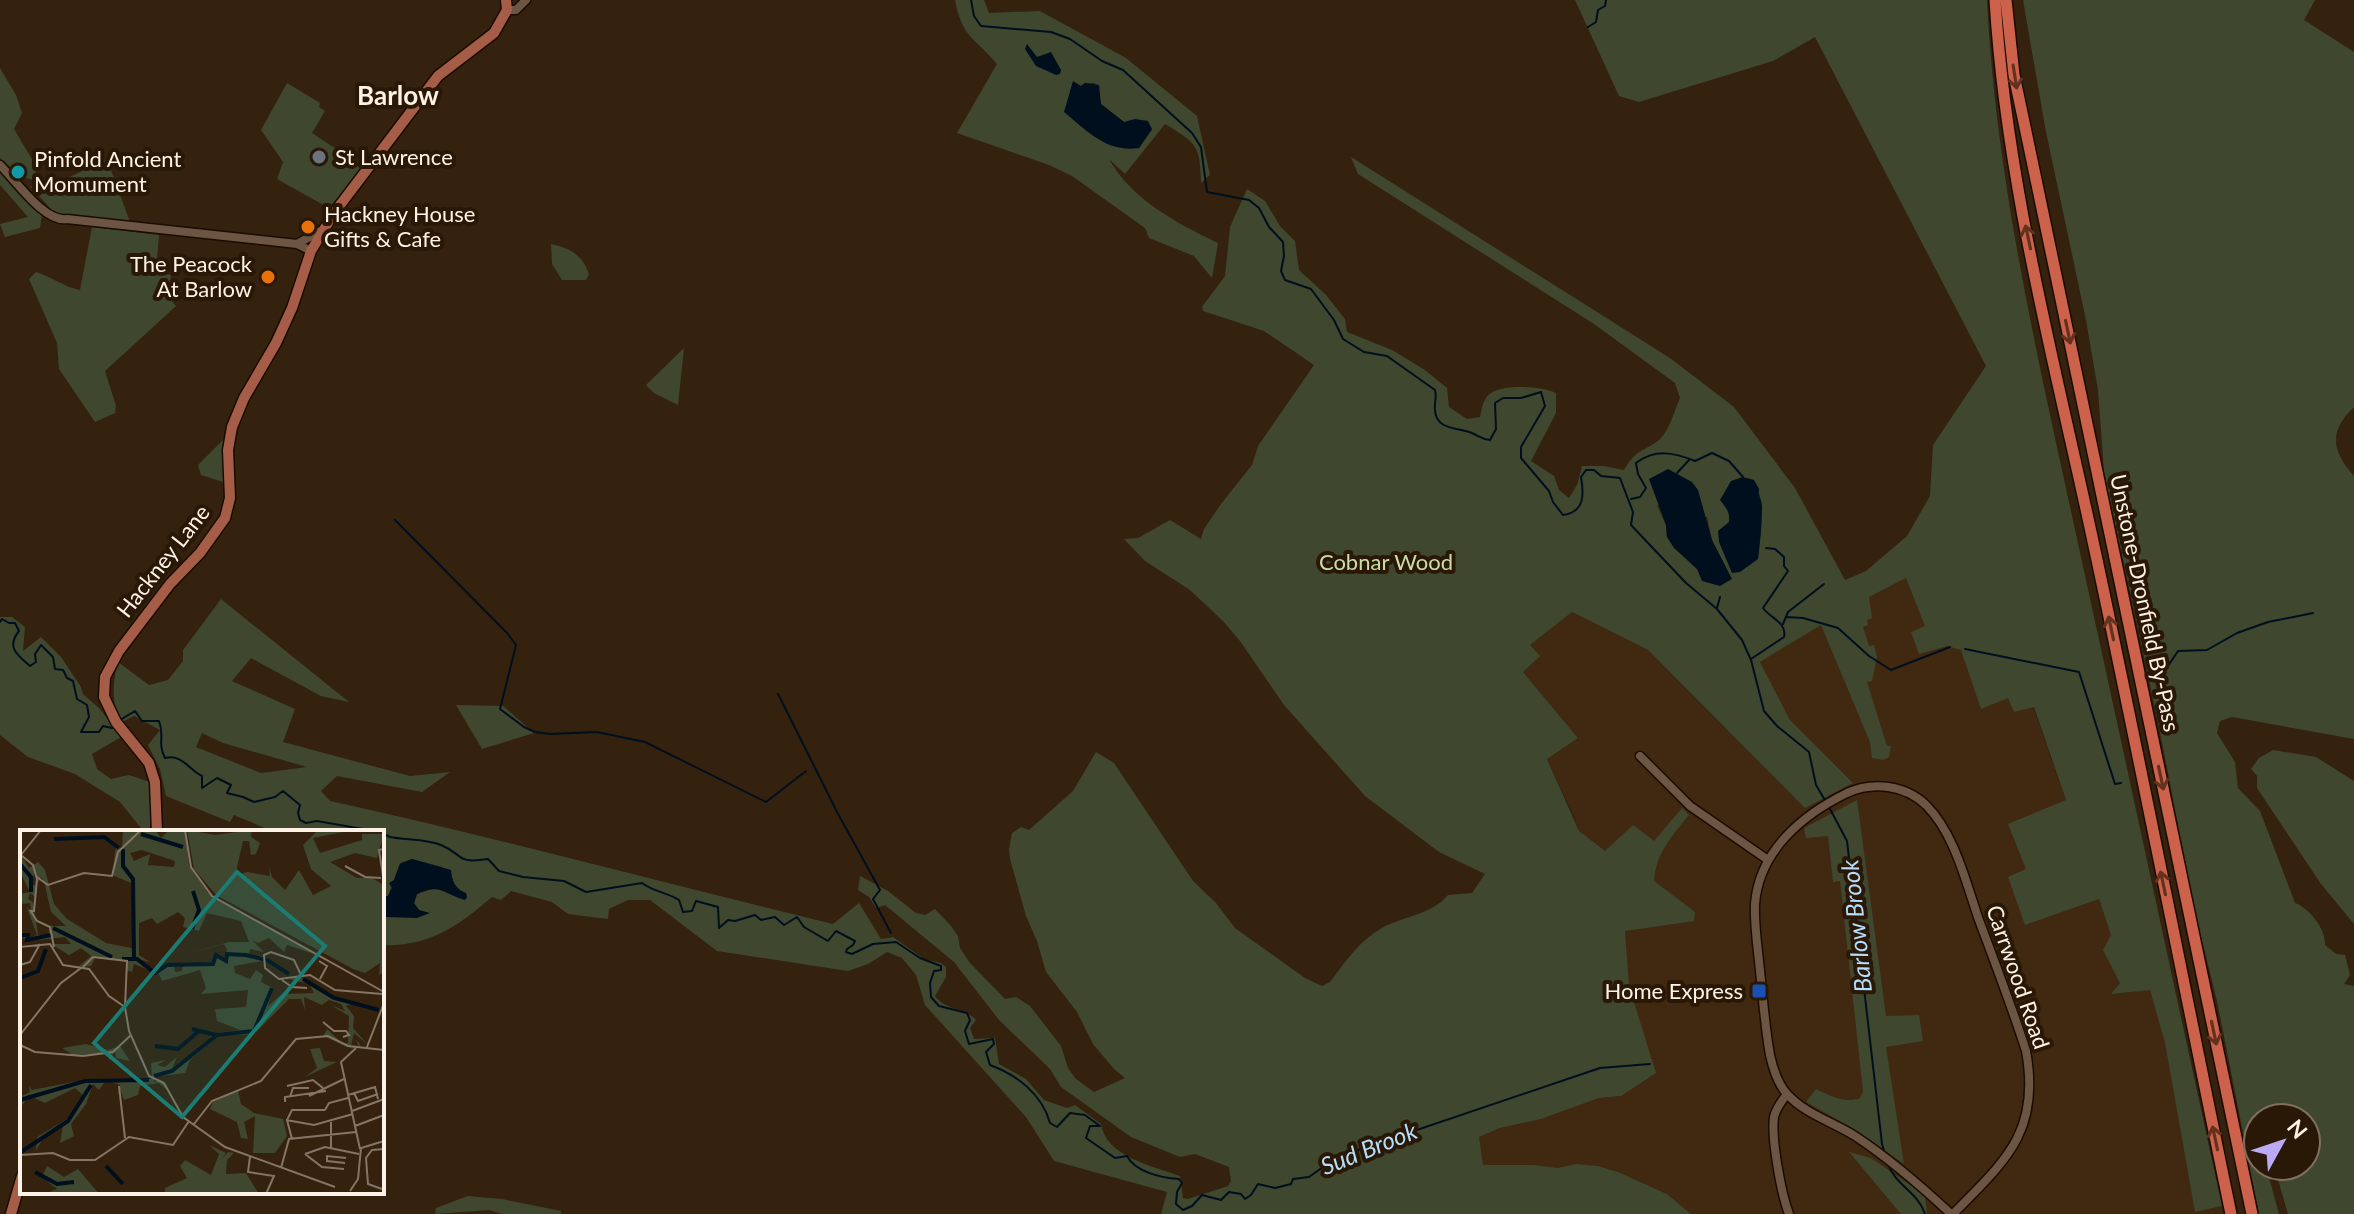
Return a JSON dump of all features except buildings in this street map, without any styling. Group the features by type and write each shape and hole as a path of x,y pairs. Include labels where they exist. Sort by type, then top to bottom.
{"highway":[{"name":"Unstone-Dronfield By-Pass","path":"1995,0 1999,62 2022,211 2231,1214"},
{"name":"Unstone-Dronfield By-Pass","path":"2006,0 2014,75 2252,1214"}],"main road":[{"path":"311,251 411,109 438,76 494,33 506,5"},
{"name":"Hackney Lane","path":"157,830 155,782 149,763 116,722 104,697 105,677 137,627 225,518 230,498 228,450 232,427 292,308 311,251"},
{"path":"11,1214 20,1183"}],"street":[{"path":"506,5 516,10 526,0"},
{"path":"0,165 46,214 57,221 67,219 297,244 311,251"},
{"path":"297,244 324,229"},
{"path":"1640,756 1690,806 1768,860 1757,893 1755,921 1769,1051 1772,1067 1787,1094 1894,1164 1952,1214"},
{"name":"Carrwood Road","path":"1768,860 1794,827 1838,798 1863,787 1901,789 1914,796 1937,819 1962,872 2026,1051 2030,1082 2024,1126 2014,1148 1952,1214"},
{"path":"1787,1094 1778,1107 1774,1128 1782,1197 1789,1214"}],"shaded area":[{"path":"1936,563 2020,669 2014,712 2033,707 2066,801 2111,935 2120,983 2112,994 2150,989 2165,1043 2195,1211 2222,1206 2223,1214 1927,1214 1925,1195 1897,1206 1901,1214 1691,1214 1667,1194 1598,1166 1483,1165 1478,1137 1599,1098 1621,1096 1656,1073 1575,818 1547,759 1578,738 1523,672 1530,645 1572,612 1648,650 1805,807 1853,782 1790,720 1760,662 1856,603"}],"green space":[{"path":"955,0 984,0 989,13 1040,11 1126,58 1197,116 1210,175 1201,183 1200,161 1195,147 1165,124 1125,174 1109,159 1130,186 1157,209 1218,243 1212,278 1194,256 1149,238 1145,228 1072,176 957,133 997,64 970,36","holes":["1095,83 1101,104 1124,122 1152,130 1139,148 1081,86"]},
{"name":"Cobnar Wood","path":"1575,0 1987,0 2000,138 2022,276 2222,1206 2195,1212 2165,1043 2150,990 2111,994 2120,983 2103,950 2111,935 2099,899 2025,925 2008,877 2026,869 2008,824 2066,800 2034,707 2014,712 2008,698 1981,709 1961,650 1947,646 1919,654 1911,632 1925,626 1906,578 1869,597 1872,618 1863,627 1869,646 1874,645 1877,657 1872,681 1867,682 1887,746 1891,746 1889,757 1883,760 1872,758 1870,742 1821,625 1760,662 1790,720 1853,783 1805,808 1648,650 1572,612 1530,645 1540,656 1523,672 1578,738 1547,759 1579,831 1605,851 1633,825 1654,841 1682,808 1689,815 1661,853 1654,881 1695,912 1694,921 1625,931 1629,986 1656,1073 1621,1096 1599,1098 1479,1137 1483,1165 1598,1166 1667,1194 1691,1214 1161,1214 1167,1192 1054,1161 1026,1117 925,1005 916,975 902,958 887,952 868,964 848,971 717,951 650,900 628,900 609,909 608,919 568,914 552,902 511,891 501,900 492,897 442,933 414,942 384,945 384,915 425,913 414,904 417,894 435,888 465,900 442,867 412,859 400,863 388,896 384,896 384,830 269,830 234,815 230,822 166,796 160,769 148,745 160,730 134,716 120,723 114,693 118,662 149,685 168,680 183,661 183,650 221,599 349,702 321,696 251,658 232,681 295,709 283,742 410,776 450,772 422,792 337,776 321,791 330,801 833,924 859,903 881,939 893,937 924,959 946,967 946,977 935,996 976,1020 970,1028 974,1039 995,1038 999,1064 1026,1079 1044,1100 1067,1108 1075,1105 1101,1124 1112,1145 1121,1152 1144,1164 1180,1176 1183,1198 1228,1186 1231,1181 1229,1167 1195,1154 1180,1157 1131,1137 1061,1087 1050,1069 999,1020 954,962 885,905 876,908 869,897 858,890 860,876 888,891 916,913 925,915 935,909 958,936 960,948 970,963 1005,999 1016,997 1030,1006 1061,1046 1068,1068 1076,1079 1094,1092 1125,1078 1093,1044 1077,1012 1046,972 1026,916 1009,849 1012,833 1021,827 1029,830 1073,791 1096,752 1114,763 1193,881 1216,903 1235,928 1305,978 1322,986 1330,982 1353,952 1374,933 1434,906 1448,895 1472,893 1485,874 1439,852 1365,796 1284,705 1223,621 1190,590 1145,561 1124,539 1138,538 1170,520 1201,539 1204,529 1252,465 1258,446 1314,365 1264,331 1203,311 1202,307 1225,276 1230,227 1247,189 1265,201 1280,226 1295,241 1299,270 1326,295 1345,319 1347,332 1392,350 1425,370 1447,388 1449,407 1467,419 1480,417 1486,398 1497,390 1523,387 1556,393 1556,413 1531,461 1554,476 1559,490 1569,498 1577,485 1582,466 1624,470 1636,454 1663,436 1680,398 1675,383 1594,324 1358,174 1351,157 1670,358 1734,407 1795,488 1845,580 1866,571 1907,536 1930,496 1933,445 1986,366 1815,37 1773,61 1639,102 1619,96","holes":["1657,505 1707,517 1712,540 1731,579 1667,537 1666,525","1729,511 1761,525 1758,558 1739,572","202,733 223,743 307,767 261,773 196,747"]},
{"path":"2023,0 2315,0 2304,20 2354,52 2354,407 2340,425 2336,442 2341,458 2354,476 2354,739 2232,717 2220,721 2217,733 2235,762 2238,788 2260,811 2295,903 2316,920 2323,932 2325,945 2336,954 2345,955 2350,975 2344,984 2354,986 2354,1214 2288,1214 2279,1182 2322,1182 2322,1102 2242,1102 2242,1128 2104,471 2098,390"},
{"path":"0,68 16,95 22,113 14,129 36,166 35,180 20,177 23,172 19,167 14,171 0,158"},
{"path":"287,83 320,103 319,107 325,111 312,133 363,167 329,208 277,179 283,162 261,130"},
{"path":"107,159 130,222 59,218 30,186 51,186"},
{"path":"0,172 42,215 40,228 5,237 0,224 28,217 0,185"},
{"path":"92,227 159,235 156,272 171,275 168,296 176,306 105,371 116,406 115,413 95,422 59,369 57,343 29,279 36,272 80,290"},
{"path":"551,244 580,258 589,275 586,280 562,280 552,264"},
{"path":"684,348 678,405 654,393 646,385"},
{"path":"224,439 226,483 201,475 198,465"},
{"path":"0,617 12,617 25,627 23,651 41,637 61,657 83,694 100,709 121,737 92,754 97,769 111,779 129,775 150,782 150,830 140,830 120,802 75,774 28,757 0,735"},
{"path":"456,705 503,706 534,733 482,749"},
{"path":"2273,750 2316,757 2354,781 2354,924 2321,884 2257,788 2257,776 2251,769 2259,758"},
{"path":"1857,800 1886,1016 1919,1015 1923,1041 1886,1047 1904,1164 1806,1102 1816,1089 1848,1100 1860,1098 1863,1091 1840,881 1833,882 1828,836 1806,838 1804,828"},
{"path":"1849,1152 1871,1158 1925,1195 1927,1214 1901,1214"},
{"path":"2253,1182 2270,1182 2279,1214 2259,1214"},
{"path":"468,1196 502,1199 561,1211 561,1214 502,1214 489,1210 435,1214 436,1208"}],"water":[{"path":"1027,44 1037,57 1051,52 1061,70 1060,74 1036,66 1025,49"},
{"path":"1073,81 1081,86 1085,83 1099,85 1101,104 1124,122 1135,119 1148,121 1152,129 1139,148 1107,144 1064,112"},
{"path":"1668,469 1692,482 1698,490 1712,540 1732,579 1720,586 1702,581 1697,569 1674,548 1667,537 1666,525 1649,479"},
{"path":"1743,477 1754,480 1759,489 1762,506 1758,559 1740,572 1732,573 1719,542 1718,531 1729,522 1727,510 1720,500 1731,481"},
{"path":"412,859 451,870 455,884 467,897 465,900 432,889 417,894 414,903 419,910 430,913 417,918 385,917 384,896 388,896 392,888 389,883 394,880 400,864"}],"waterway":[{"name":"Barlow Brook","path":"971,0 974,16 981,26 1051,32 1070,39 1102,61 1123,70 1192,133 1201,147 1207,192 1249,200 1259,208 1269,227 1283,242 1281,271 1285,280 1311,289 1334,320 1343,339 1364,352 1387,356 1435,390 1439,422 1490,440 1496,429 1495,403 1503,398 1521,398 1541,392 1545,406 1521,447 1521,458 1549,491 1563,515 1579,506 1581,477 1586,470 1594,470 1601,476 1620,478 1633,512 1631,525 1686,583 1717,609 1742,640 1751,660 1764,711 1809,752 1816,785 1826,802"},
{"path":"1588,27 1596,22 1598,10 1605,6 1606,0"},
{"path":"1631,499 1640,497 1646,488 1636,463 1657,454 1672,454 1695,461 1712,453 1729,461 1743,477"},
{"path":"1677,473 1689,460"},
{"path":"395,520 516,645 500,709 524,727 550,734 597,732 645,742 766,802 806,771"},
{"path":"1751,659 1784,637 1781,624 1763,608 1788,571 1784,566 1784,557 1775,549 1766,548"},
{"path":"1783,624 1788,612 1824,584"},
{"path":"1717,608 1720,597"},
{"path":"2151,675 2168,666 2178,651 2207,650 2237,633 2268,622 2313,613"},
{"path":"1786,617 1803,618 1838,628 1869,656 1891,670 1950,647"},
{"name":"Sud Brook","path":"0,622 2,619 15,623 19,631 13,646 30,666 36,662 35,654 41,645 53,657 55,669 63,670 67,678 73,681 77,699 87,705 89,717 81,732 99,732 103,726 112,728 115,725"},
{"path":"1965,649 2079,672 2115,784 2121,783"},
{"path":"778,694 880,890 873,899 891,933"},
{"name":"Sud Brook","path":"120,720 135,711 142,721 159,721 165,758 176,758 202,776 202,788 217,778 231,785 227,793 254,802 275,797 283,791 300,805 300,820 306,823 317,821 369,830"},
{"name":"Barlow Brook","path":"1829,807 1847,841 1885,1154"},
{"name":"Sud Brook","path":"384,834 435,843 461,858 488,859 499,871 564,881 586,892 642,883 679,900 683,912 692,911 696,901 718,907 719,928 728,920 755,915 761,920 775,917 784,925 797,917 804,927 828,941 836,931 855,941 846,952 852,954 873,944 896,942 920,958 941,966 941,970 934,971 930,983 931,997 939,1006 967,1013 970,1020 965,1031 969,1044 993,1039 994,1044 986,1052 990,1065 1010,1074 1027,1087 1041,1103 1050,1123 1057,1127 1070,1113 1085,1115 1100,1126 1090,1126 1086,1138 1115,1158 1127,1156 1142,1170 1179,1179 1182,1183 1176,1204 1183,1210 1192,1206 1202,1195 1221,1200 1229,1192 1241,1194 1245,1199 1258,1184 1275,1188 1291,1184 1293,1179 1309,1177 1337,1157 1600,1068 1650,1064"},
{"name":"Barlow Brook","path":"1888,1164 1925,1214"}],"place":[{"name":"St Lawrence","path":"319,157"},
{"name":"Pinfold Ancient Momument","path":"18,172"},
{"name":"Hackney House Gifts & Cafe","path":"308,227"},
{"name":"The Peacock At Barlow","path":"268,277"},
{"name":"Home Express","path":"1759,991"}],"district":[{"name":"Barlow","path":"398,96"}]}
